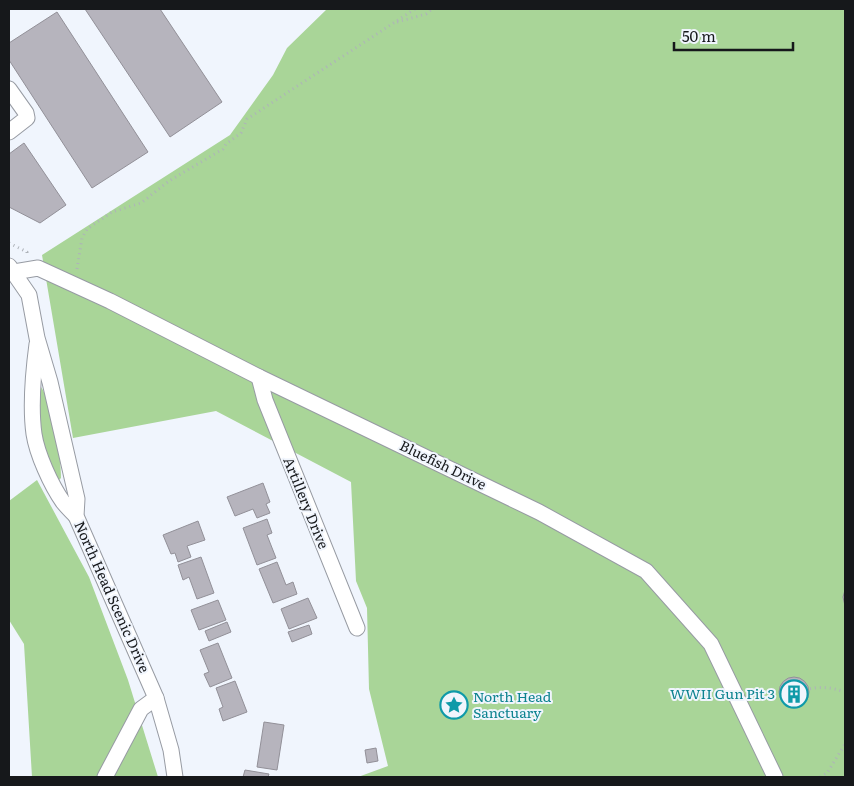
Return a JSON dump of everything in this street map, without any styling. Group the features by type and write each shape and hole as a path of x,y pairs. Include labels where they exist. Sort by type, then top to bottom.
{"street":[{"path":"9,89 26,113 27,118 9,132"},
{"name":"Bluefish Drive","path":"11,269 38,268 110,301 259,377 539,512 646,571 711,644 775,777"},
{"name":"North Head Scenic Drive","path":"11,269 29,295 37,338 50,382 77,499 76,516 156,698 171,750 175,777"},
{"path":"37,338 33,407 34,434 39,453 49,476 63,502 76,516"},
{"name":"Artillery Drive","path":"259,377 265,400 357,628"},
{"path":"105,777 141,709 156,698"}],"path":[{"path":"71,283 78,265 82,238 87,229 112,212 141,203 169,182 223,149 226,144 241,133 247,119 415,9"},
{"path":"394,22 426,14 432,9"},
{"path":"805,690 816,686 834,688 845,692"},
{"path":"820,777 826,773 845,744"}],"green space":[{"path":"327,9 845,9 845,777 358,777 388,766 369,689 367,608 356,581 351,482 216,411 73,438 42,255 230,135 273,75 287,48"},
{"path":"41,387 49,405 56,431 61,469 61,478 59,480 52,471 44,449 40,424 39,389"},
{"path":"37,480 89,577 128,680 158,777 32,777 24,644 9,620 9,501"}],"building":[{"path":"85,9 160,9 222,102 170,137"},
{"path":"57,12 148,152 92,188 9,60 9,43"},
{"path":"24,143 66,205 40,223 9,207 9,154"},
{"path":"263,483 270,502 266,504 270,513 257,518 253,509 235,516 227,497"},
{"path":"267,519 272,533 267,535 276,558 257,565 243,528"},
{"path":"198,521 205,540 187,546 191,557 178,562 175,553 171,554 163,535"},
{"path":"201,557 214,593 197,599 189,577 183,580 178,565"},
{"path":"277,562 286,585 293,582 297,594 273,603 259,569"},
{"path":"845,590 845,606 843,597"},
{"path":"308,598 317,618 289,629 281,609"},
{"path":"218,600 226,620 199,630 191,610"},
{"path":"227,622 231,632 209,641 205,631"},
{"path":"309,625 312,634 292,642 288,632"},
{"path":"218,643 232,678 210,687 204,674 209,672 200,650"},
{"name":"WWII Gun Pit 3","path":"794,677 804,682 809,692 804,702 794,707 784,702 779,692 784,682"},
{"path":"235,681 247,712 223,721 219,709 223,707 216,688"},
{"path":"264,722 284,725 277,770 257,767"},
{"path":"376,748 378,761 367,763 365,750"},
{"path":"245,770 269,774 268,777 243,777"}],"place":[{"name":"WWII Gun Pit 3","path":"794,694"},
{"name":"North Head Sanctuary","path":"454,705"}]}
